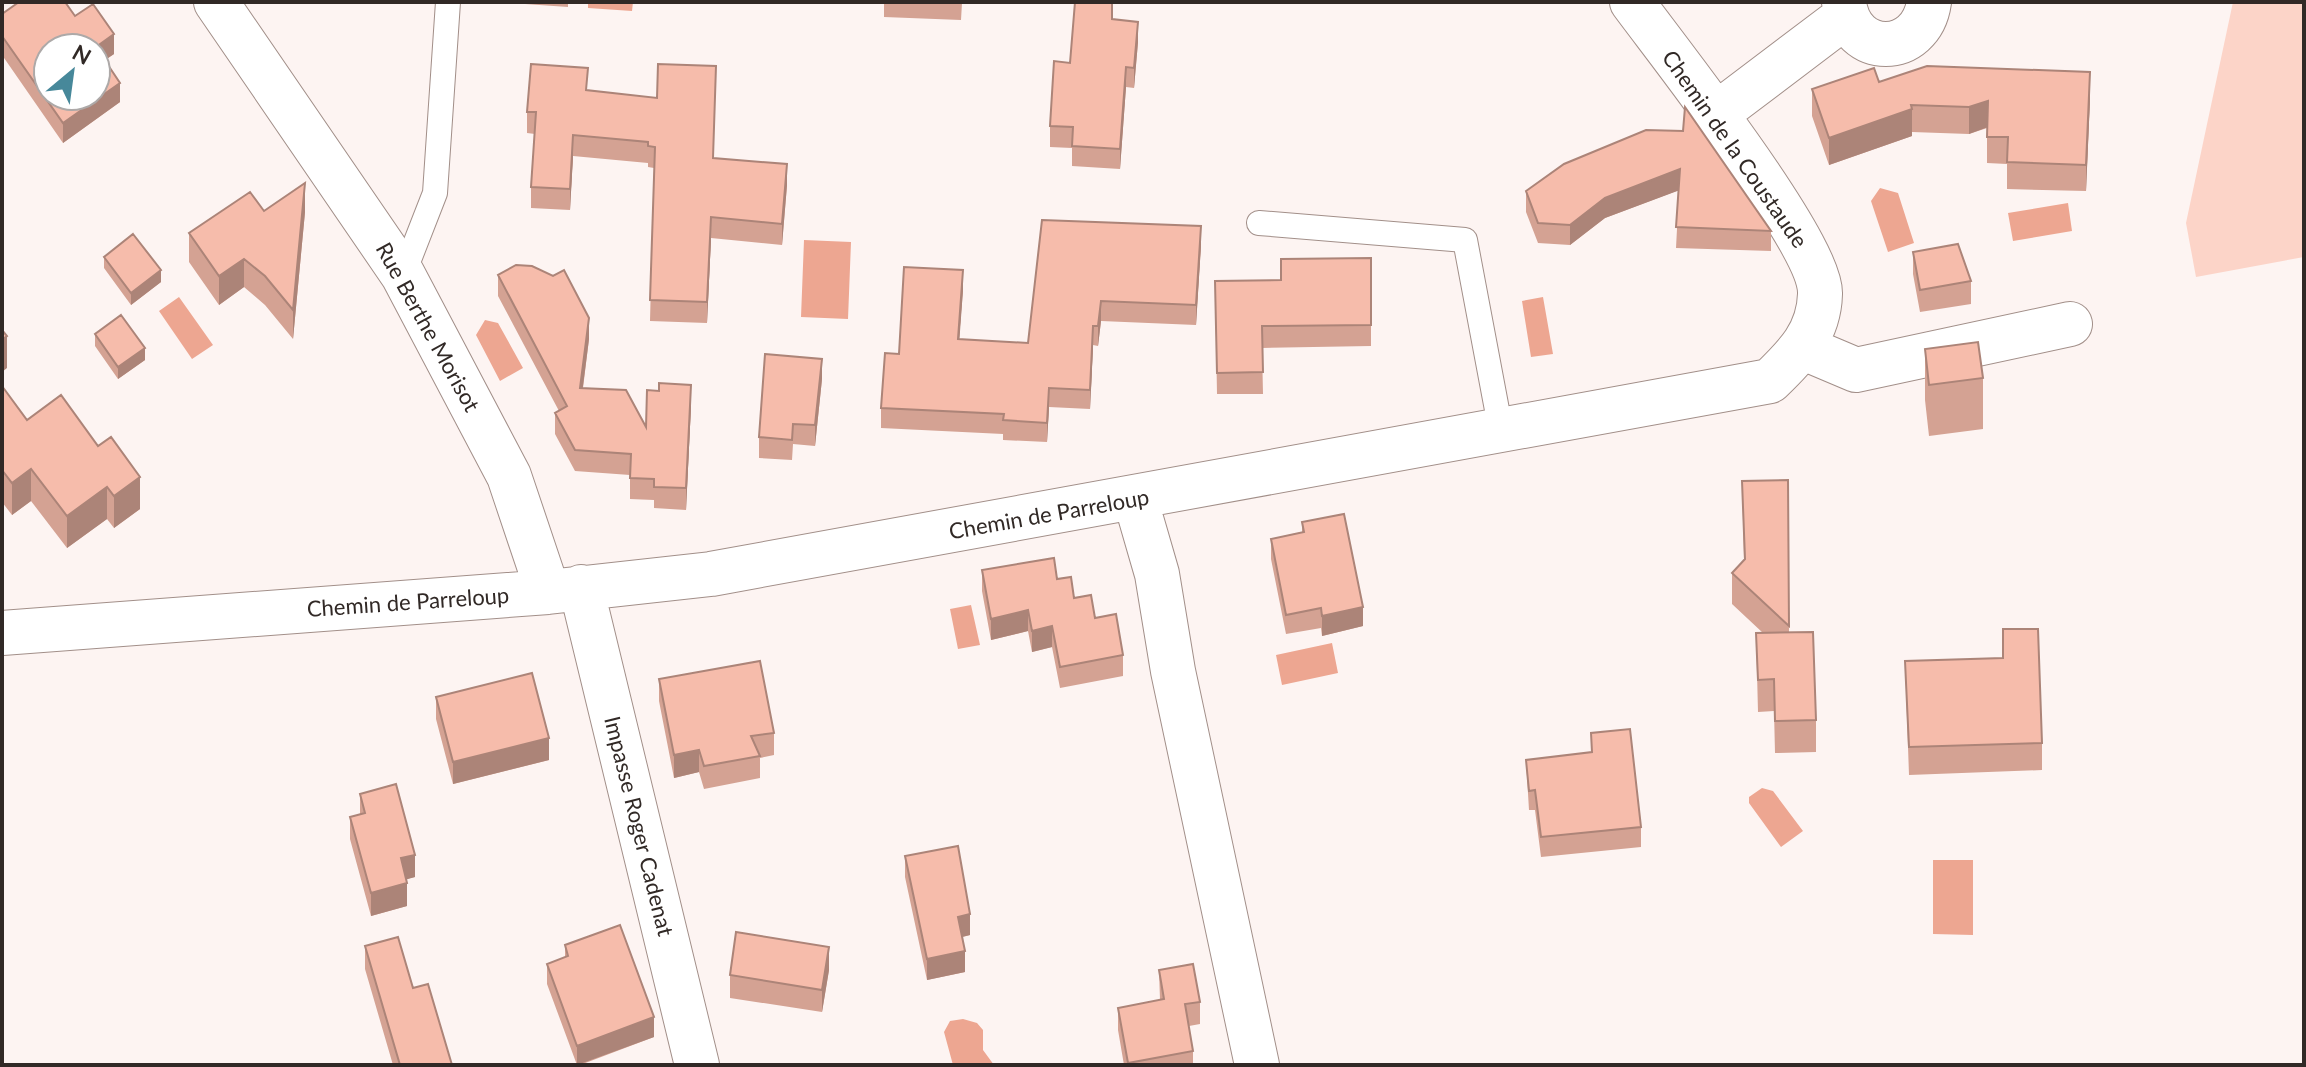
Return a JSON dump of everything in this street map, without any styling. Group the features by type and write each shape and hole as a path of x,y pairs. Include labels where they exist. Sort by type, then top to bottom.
{"street":[{"name":"Rue Berthe Morisot","path":"216,2 403,275 509,476 564,590"},
{"name":"Chemin de la Coustaude","path":"1632,2 1801,237 1821,290 1818,316 1804,348"},
{"path":"1715,115 1834,25 1846,12 1859,34 1873,43 1889,44 1905,40 1918,30 1927,16 1929,2"},
{"path":"1804,348 1856,370 2070,324"},
{"name":"Chemin de Parreloup","path":"2,633 564,590 768,566 1770,381 1804,348"},
{"path":"1135,498 1157,574 1173,671 1257,1065"},
{"name":"Impasse Roger Cadenat","path":"564,590 697,1065"}],"lane":[{"path":"403,275 435,193 448,2"},
{"path":"1259,223 1465,240 1501,431"}],"shaded area":[{"path":"588,2 633,2 632,11 588,8"},
{"path":"2233,2 2304,2 2304,257 2196,277 2186,223"},
{"path":"1880,188 1898,193 1914,243 1888,252 1871,201"},
{"path":"2068,203 2072,231 2013,241 2008,213"},
{"path":"804,240 851,242 848,319 801,317"},
{"path":"179,297 213,345 192,359 159,311"},
{"path":"1543,297 1553,354 1531,357 1522,301"},
{"path":"485,320 498,323 523,368 500,381 476,335"},
{"path":"971,605 980,645 958,649 950,609"},
{"path":"1332,643 1338,673 1282,685 1276,655"},
{"path":"1762,788 1773,791 1803,831 1781,847 1749,803 1749,797"},
{"path":"1933,860 1973,860 1973,935 1933,934"},
{"path":"963,1019 977,1023 983,1030 983,1050 994,1065 953,1065 944,1032 950,1021"}],"building":[{"path":"19,2 65,2 75,16 93,4 114,34 32,32 32,79 2,36 2,14"},
{"path":"1075,2 1112,2 1112,19 1138,22 1134,68 1126,67 1120,149 1072,146 1073,127 1050,126 1054,61 1070,63"},
{"path":"531,64 588,68 586,90 657,98 658,64 716,66 713,158 787,164 782,224 711,217 707,302 650,300 655,147 648,146 648,142 573,135 570,189 531,187 536,112 527,112"},
{"path":"1927,66 2090,72 2086,165 2007,162 2008,137 1987,137 1988,101 1969,107 1911,105 1912,109 1829,138 1812,89 1874,68 1879,82"},
{"path":"112,71 120,83 112,89"},
{"path":"1685,107 1771,231 1676,227 1680,169 1605,198 1570,225 1538,223 1526,191 1564,164 1646,130 1683,131"},
{"path":"55,112 79,112 63,123"},
{"path":"305,183 293,310 265,276 244,259 219,276 189,233 250,192 264,211"},
{"path":"1042,220 1201,226 1196,305 1101,301 1098,326 1093,326 1090,390 1049,388 1047,423 1003,420 1004,414 881,408 885,353 899,354 904,267 963,270 958,339 1028,343"},
{"path":"133,234 161,270 131,293 104,257"},
{"path":"1958,244 1971,281 1920,290 1913,252"},
{"path":"1371,258 1371,325 1262,326 1263,372 1217,373 1215,281 1281,280 1281,259"},
{"path":"516,265 532,266 553,276 564,270 589,318 580,388 626,390 646,427 647,390 659,391 659,383 691,385 686,488 654,487 654,479 630,478 631,454 575,450 555,413 567,406 498,275"},
{"path":"121,315 145,348 118,367 95,334"},
{"path":"1978,342 1983,378 1929,385 1925,349"},
{"path":"765,354 822,359 815,425 793,424 792,440 759,437"},
{"path":"2,386 27,420 61,395 98,446 111,437 140,477 114,496 107,487 67,516 31,469 12,483 2,470"},
{"path":"1788,480 1789,626 1732,573 1745,559 1742,481"},
{"path":"1344,514 1363,607 1322,616 1321,608 1286,615 1271,539 1304,532 1302,522"},
{"path":"1054,558 1057,579 1071,577 1074,598 1091,595 1095,618 1116,614 1123,655 1060,667 1052,626 1032,631 1028,610 991,619 982,570"},
{"path":"2003,629 2038,629 2042,743 1909,747 1905,661 2003,658"},
{"path":"1813,632 1816,720 1775,721 1774,679 1758,680 1756,633"},
{"path":"760,661 774,733 751,736 760,756 704,766 699,750 674,755 659,679"},
{"path":"532,673 549,738 453,762 436,697"},
{"path":"1630,729 1641,827 1541,837 1535,790 1529,791 1526,760 1592,752 1591,733"},
{"path":"396,784 415,855 401,858 407,883 371,893 350,817 365,813 360,794"},
{"path":"958,846 970,914 958,917 965,951 927,959 905,856"},
{"path":"620,925 654,1017 577,1046 547,964 568,956 565,945"},
{"path":"736,932 829,947 822,990 730,975"},
{"path":"398,937 413,988 428,984 452,1065 400,1065 365,946"},
{"path":"1193,964 1200,1002 1185,1004 1193,1051 1128,1063 1118,1008 1164,999 1159,970"}]}
